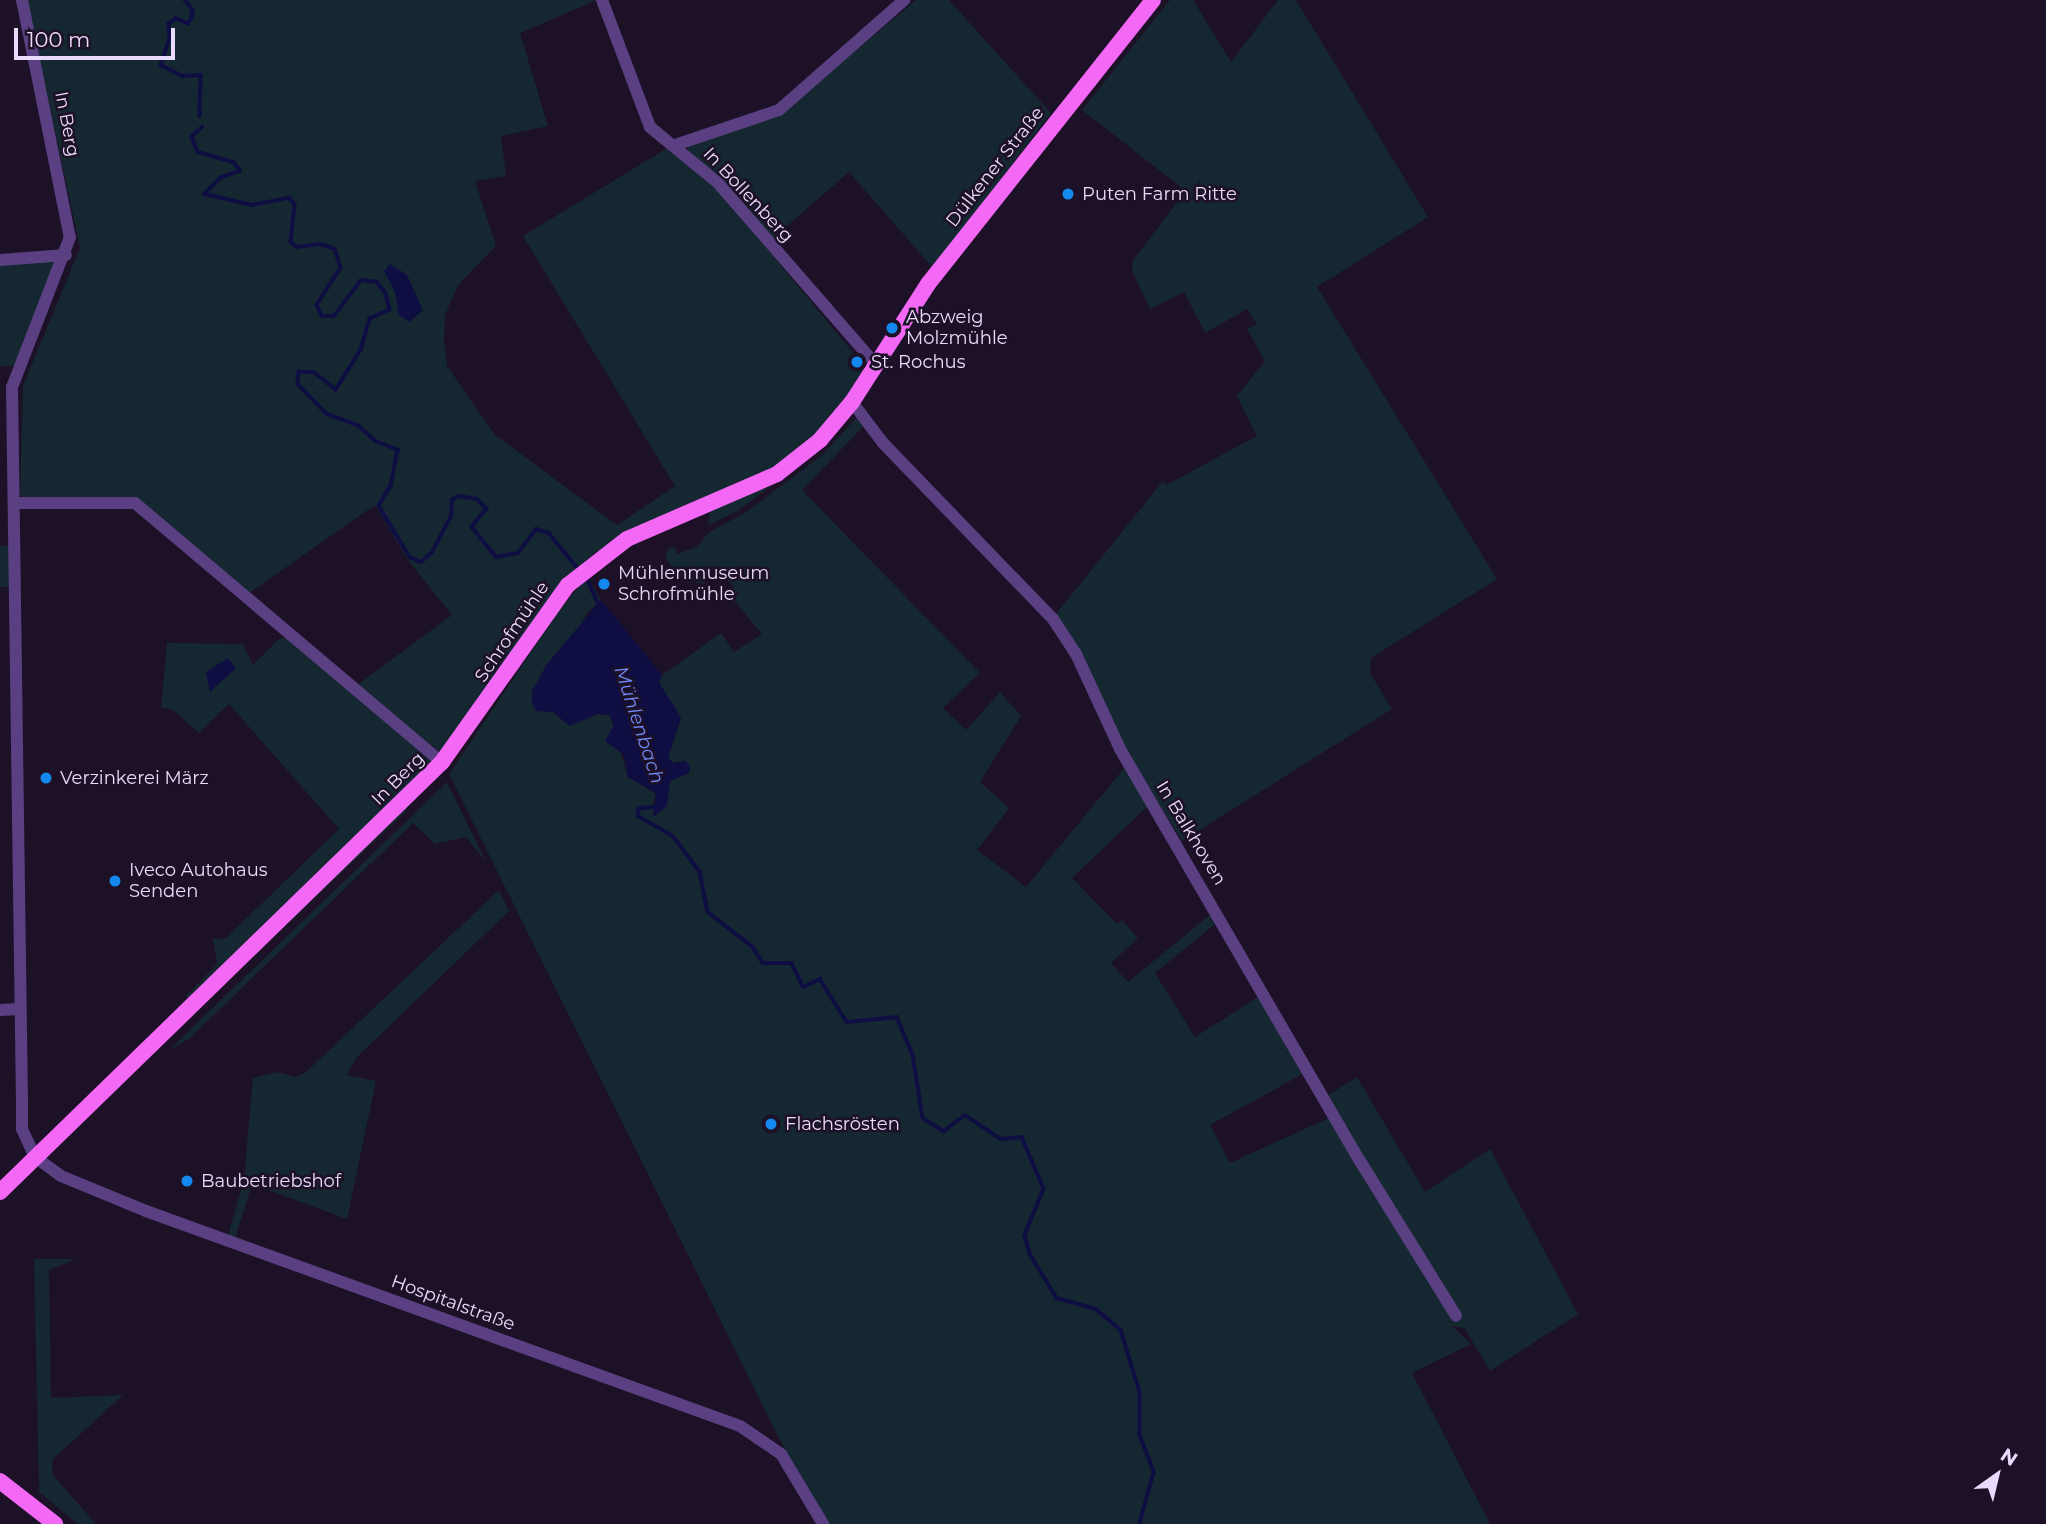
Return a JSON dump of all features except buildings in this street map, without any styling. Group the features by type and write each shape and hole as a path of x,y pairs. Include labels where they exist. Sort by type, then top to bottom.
{"main road":[{"name":"Dülkener Straße","path":"852,402 928,284 1153,0"},
{"name":"Schrofmühle","path":"442,762 568,585 627,539 777,474 820,440 852,402"},
{"name":"In Berg","path":"0,1192 442,762"},
{"path":"0,1481 55,1524"}],"street":[{"name":"In Berg","path":"22,0 70,237 66,256 12,387 22,1129 35,1157"},
{"name":"In Bollenberg","path":"603,0 650,127 718,183 876,365"},
{"path":"675,145 779,110 904,0"},
{"path":"0,260 66,256"},
{"name":"In Balkhoven","path":"852,402 883,443 1054,619 1076,654 1120,748 1360,1161 1456,1316"},
{"name":"In Berg","path":"14,503 135,503 442,762"},
{"path":"0,1010 19,1009"},
{"name":"Hospitalstraße","path":"35,1157 61,1176 146,1211 740,1426 781,1454 823,1524"}],"shaded area":[{"path":"27,0 597,0 520,33 548,126 501,136 506,176 475,181 496,246 458,285 445,315 444,339 447,366 495,435 617,525 675,486 523,236 669,147 715,186 865,367 836,417 788,462 676,509 594,553 562,583 441,753 356,686 452,615 408,560 375,505 248,594 138,500 26,500 20,494 23,386 80,248"},
{"path":"916,0 949,0 1051,113 933,268 849,172 772,239 687,151 689,144 780,114"},
{"path":"1170,0 1193,0 1231,62 1278,0 1296,0 1428,217 1317,287 1497,579 1371,658 1370,673 1392,709 1182,841 1125,749 1056,614 1163,481 1166,485 1257,436 1237,396 1265,361 1247,329 1257,324 1247,309 1205,333 1184,292 1150,309 1132,271 1133,260 1186,191 1082,110"},
{"path":"52,260 55,265 15,366 0,366 0,262"},
{"path":"856,418 864,426 802,490 980,673 943,708 966,730 1000,692 1021,716 980,782 1009,808 977,850 1026,887 1126,766 1151,803 1072,878 1117,924 1122,920 1138,938 1111,963 1128,982 1215,911 1219,921 1155,973 1195,1037 1263,994 1306,1072 1210,1125 1230,1163 1331,1117 1322,1099 1357,1077 1425,1192 1490,1149 1578,1314 1490,1371 1465,1329 1452,1326 1471,1344 1412,1373 1490,1524 827,1524 783,1446 449,774 561,608 588,577 601,600 587,613 536,711 553,712 570,726 597,714 610,715 628,777 656,794 651,809 680,761 673,763 668,759 681,718 659,683 662,675 721,633 734,652 762,634 730,596 734,586 715,569 702,572 705,584 683,580 665,558 669,548 675,547 677,554 697,547 709,532 745,513 821,456"},
{"path":"778,481 736,512 708,525 710,511"},
{"path":"0,546 9,546 9,587 0,587"},
{"path":"280,638 290,638 433,760 190,1000 186,996 217,964 213,938 225,939 339,829 229,704 199,733 173,710 161,708 167,643 243,644 253,665"},
{"path":"447,782 486,862 466,837 435,844 413,823 189,1039 169,1050"},
{"path":"415,798 404,813 165,1041"},
{"path":"499,890 509,911 356,1058 347,1075 376,1081 347,1219 252,1184 235,1239 228,1236 244,1179 253,1078 277,1072 296,1077 306,1072"},
{"path":"34,1259 76,1259 49,1270 51,1398 123,1395 53,1459 52,1474 96,1524 78,1524 39,1492"}],"water":[{"path":"390,264 407,275 423,310 409,322 399,315 395,292 384,271"},
{"path":"601,600 662,675 659,683 681,717 668,758 673,763 685,761 690,766 689,773 670,781 667,806 653,817 656,793 628,777 624,755 605,741 614,725 610,715 597,714 570,726 553,712 536,711 532,703 532,691 547,664"},
{"path":"228,658 236,668 210,692 206,672"}],"waterway":[{"name":"Mühlenbach","path":"185,0 193,10 192,18 188,24 176,19 169,24 170,39 161,65 183,76 201,75 200,116"},
{"name":"Mühlenbach","path":"203,127 192,137 198,152 234,162 240,171 221,178 205,194 252,205 289,198 295,204 291,242 297,247 320,244 335,249 341,268 317,305 322,316 334,316 361,280 377,282 386,293 390,310 370,319 361,350 336,390 314,373 299,372 298,384 327,414 358,425 376,441 398,450 391,486 379,506 410,557 421,562 432,552 451,517 452,500 459,496 477,499 487,509 472,527 496,557 518,553 536,529 549,533 576,566"},
{"name":"Mühlenbach","path":"588,580 600,607"},
{"name":"Mühlenbach","path":"655,807 639,809 638,816 673,836 700,872 708,912 753,947 763,963 792,963 803,987 820,979 847,1022 897,1017 913,1055 923,1118 944,1131 965,1115 1001,1139 1022,1137 1044,1189 1025,1235 1030,1254 1057,1298 1096,1309 1121,1330 1140,1392 1140,1435 1154,1472 1140,1524"}],"place":[{"name":"Puten Farm Ritte","path":"1068,194"},
{"name":"Abzweig Molzmühle","path":"892,328"},
{"name":"St. Rochus","path":"857,362"},
{"name":"Mühlenmuseum Schrofmühle","path":"604,584"},
{"name":"Verzinkerei März","path":"46,778"},
{"name":"Iveco Autohaus Senden","path":"115,881"},
{"name":"Flachsrösten","path":"771,1124"},
{"name":"Baubetriebshof","path":"187,1181"}]}
